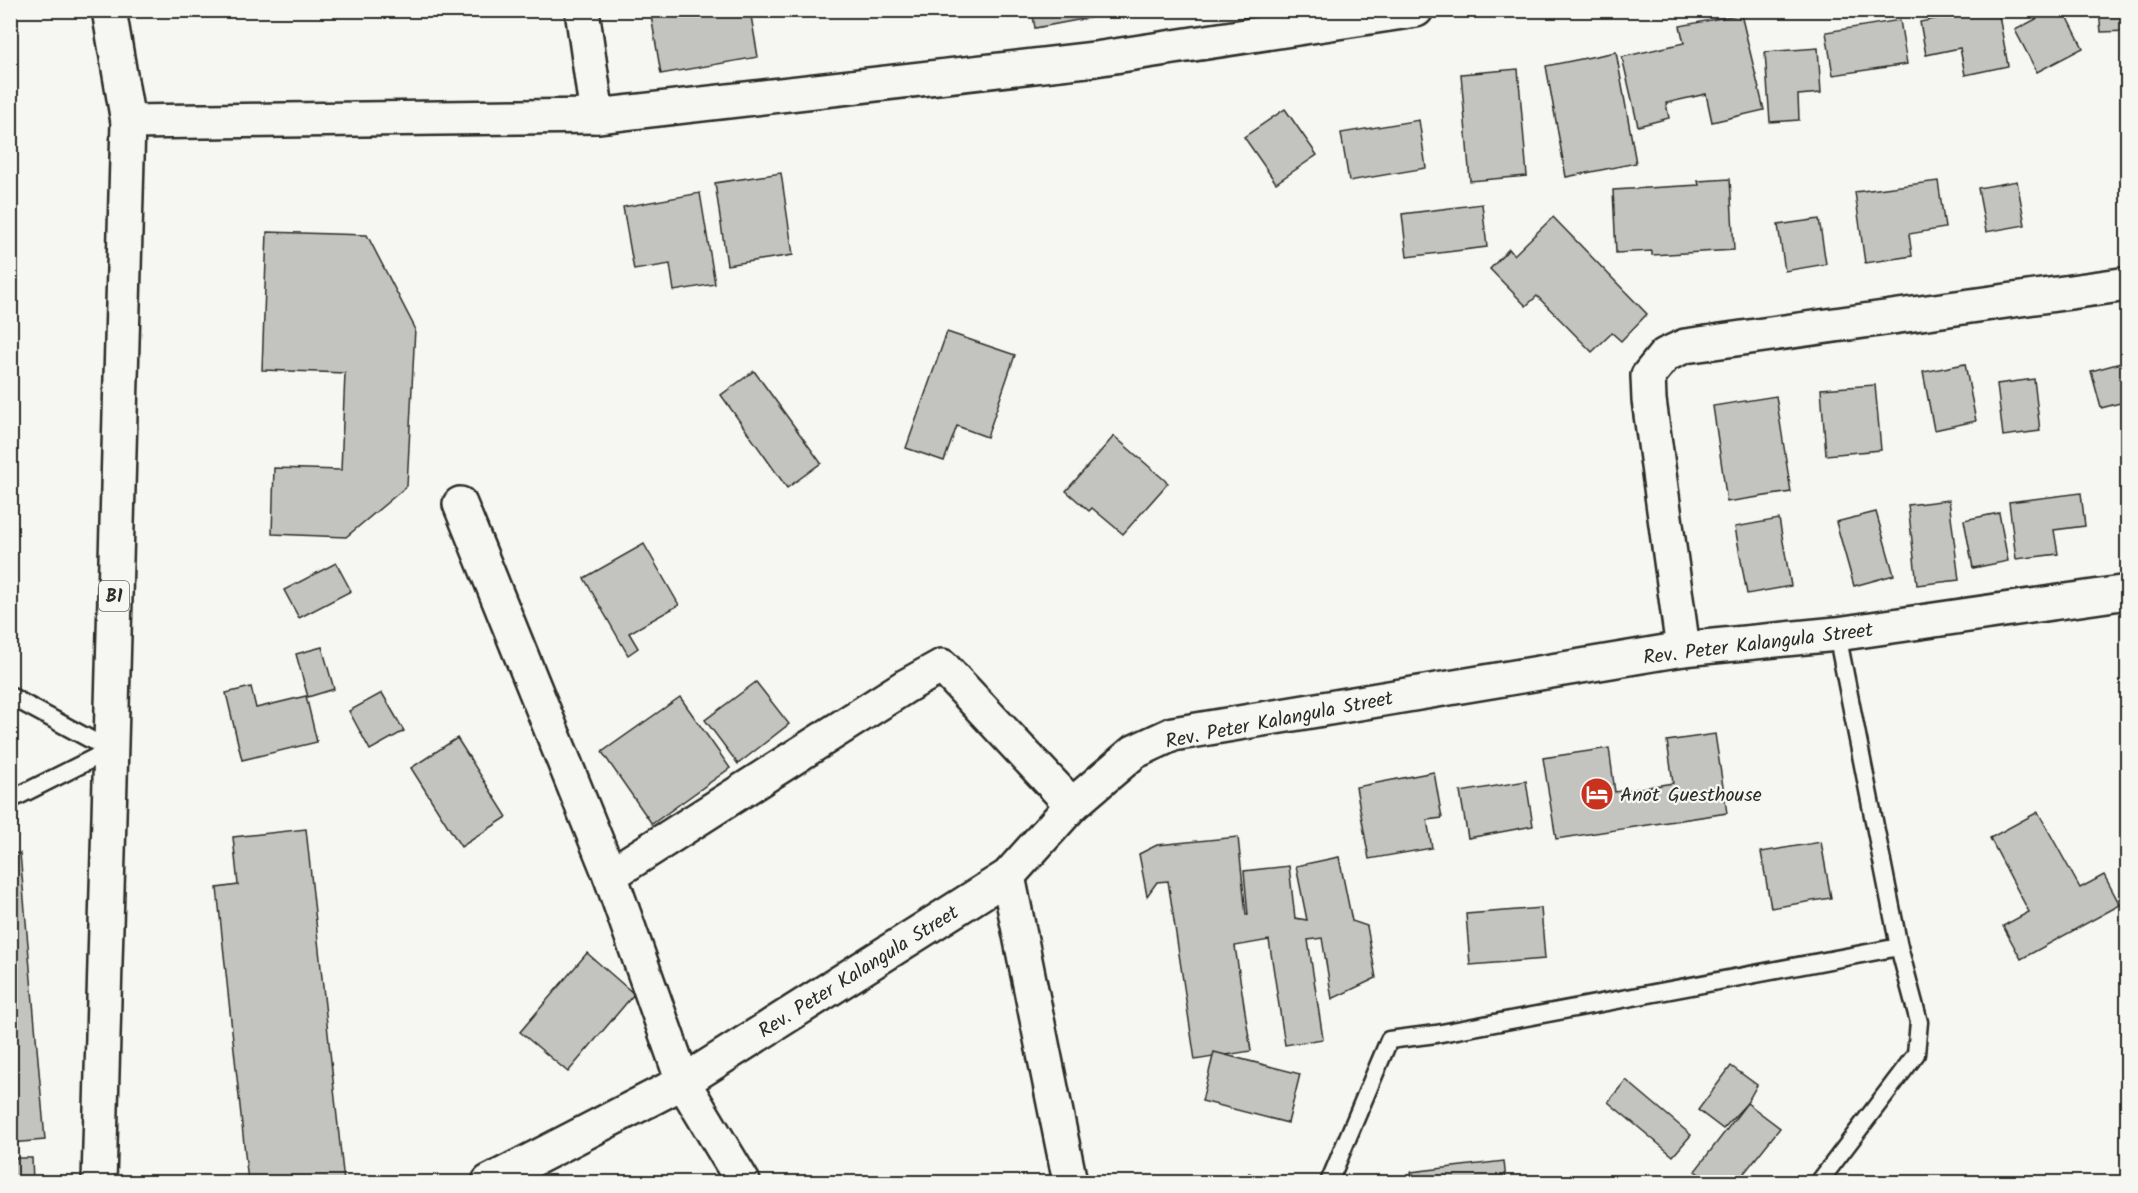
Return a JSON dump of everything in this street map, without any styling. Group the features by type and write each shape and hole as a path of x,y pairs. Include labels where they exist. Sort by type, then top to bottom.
{"street":[{"name":"B1","path":"99,1182 128,122 109,10"},
{"path":"582,10 597,116"},
{"path":"128,122 597,116 1095,59 1416,10"},
{"path":"1683,649 1649,400 1648,376 1665,355 1685,346 2127,284"},
{"path":"460,504 610,875 683,1082 743,1182"},
{"name":"Rev. Peter Kalangula Street","path":"489,1182 683,1082 1008,876 1072,805 1134,752 1173,734 1683,649 1838,634 2127,592"},
{"path":"610,875 906,686 942,666 1072,805"},
{"path":"1008,876 1070,1182"}],"lane":[{"path":"1819,1182 1916,1054 1919,1022 1899,947 1838,634"},
{"path":"10,696 110,750"},
{"path":"10,800 110,750"},
{"path":"1329,1182 1389,1040 1436,1034 1899,947"}],"building":[{"path":"650,10 750,10 758,57 661,74"},
{"path":"1032,10 1114,10 1115,13 1035,28"},
{"path":"1943,10 1998,10 2008,66 1965,75 1960,48 1926,55 1920,22 1945,17"},
{"path":"2053,10 2064,10 2083,48 2037,72 2015,30"},
{"path":"2099,10 2128,10 2128,31 2101,32"},
{"path":"1741,14 1764,110 1712,122 1706,94 1666,103 1669,118 1638,126 1622,57 1684,43 1680,26"},
{"path":"1900,20 1907,64 1833,75 1826,32"},
{"path":"1818,48 1821,93 1798,95 1799,120 1770,122 1765,52"},
{"path":"1616,52 1636,163 1566,177 1546,66"},
{"path":"1518,69 1527,176 1470,181 1461,74"},
{"path":"1285,109 1317,155 1276,183 1244,137"},
{"path":"1419,120 1426,168 1349,181 1341,133"},
{"path":"781,173 793,255 727,265 715,183"},
{"path":"1730,179 1734,250 1652,255 1652,251 1616,253 1613,190 1699,185 1698,181"},
{"path":"1938,181 1945,228 1909,234 1912,256 1865,263 1855,192"},
{"path":"2017,181 2025,225 1986,232 1978,188"},
{"path":"700,193 715,284 674,291 670,264 634,270 623,207"},
{"path":"1482,204 1487,247 1407,257 1402,214"},
{"path":"1553,217 1647,314 1621,341 1612,333 1592,352 1537,296 1526,306 1490,269 1509,249 1514,255"},
{"path":"1819,219 1826,264 1785,271 1778,225"},
{"path":"267,232 367,235 415,328 407,486 346,537 272,534 274,468 341,470 345,373 262,370"},
{"path":"947,332 1015,355 987,437 957,426 944,461 906,448"},
{"path":"2128,361 2128,401 2101,408 2091,371"},
{"path":"1965,364 1976,421 1934,430 1923,372"},
{"path":"754,371 821,463 787,488 721,395"},
{"path":"2034,379 2040,431 2003,436 1997,384"},
{"path":"1875,385 1881,450 1826,455 1821,389"},
{"path":"1776,396 1791,492 1727,502 1713,406"},
{"path":"1114,436 1168,483 1123,534 1092,508 1089,511 1066,491"},
{"path":"2081,493 2085,526 2054,530 2058,554 2016,559 2009,502"},
{"path":"1949,500 1959,580 1917,585 1908,505"},
{"path":"1876,512 1894,575 1854,586 1836,522"},
{"path":"1999,513 2008,561 1973,568 1964,520"},
{"path":"1779,519 1791,586 1747,594 1735,527"},
{"path":"644,544 679,605 629,633 638,648 628,655 584,578"},
{"path":"336,563 351,591 299,618 284,590"},
{"path":"322,647 334,689 308,697 296,654"},
{"path":"756,682 789,724 738,764 705,720"},
{"path":"251,687 256,708 306,696 317,742 242,760 226,693"},
{"path":"382,693 404,731 370,750 349,711"},
{"path":"680,697 730,768 652,824 602,752"},
{"path":"1715,734 1727,813 1556,839 1543,758 1609,748 1615,792 1673,783 1667,741"},
{"path":"457,738 507,817 461,847 411,768"},
{"path":"1434,772 1442,818 1427,820 1432,848 1369,859 1356,787"},
{"path":"1526,781 1533,826 1468,838 1460,792"},
{"path":"2038,812 2080,888 2104,875 2120,905 2021,959 2003,926 2029,912 1990,838"},
{"path":"306,829 344,1182 248,1182 217,888 238,885 233,837"},
{"path":"1238,837 1246,915 1248,915 1244,871 1289,866 1295,918 1307,920 1296,866 1339,857 1352,921 1367,926 1376,978 1332,999 1322,938 1308,940 1323,1039 1285,1045 1269,940 1235,946 1251,1051 1195,1060 1168,881 1157,882 1147,896 1139,854 1157,845"},
{"path":"1821,842 1831,898 1771,908 1761,852"},
{"path":"20,853 45,1140 10,1143 10,854"},
{"path":"1541,908 1545,959 1470,965 1466,914"},
{"path":"587,953 634,994 568,1072 520,1032"},
{"path":"1214,1052 1300,1074 1288,1123 1202,1101"},
{"path":"1731,1066 1757,1085 1747,1103 1723,1129 1698,1110"},
{"path":"1626,1080 1691,1135 1673,1156 1608,1102"},
{"path":"1747,1103 1780,1128 1737,1182 1710,1182 1695,1171"},
{"path":"10,1158 32,1158 33,1182 10,1182"},
{"path":"1504,1161 1506,1182 1412,1182 1411,1172"},
{"path":"1249,1173 1268,1182 1244,1182"}],"place":[{"name":"Anot Guesthouse","path":"1597,794"}]}
